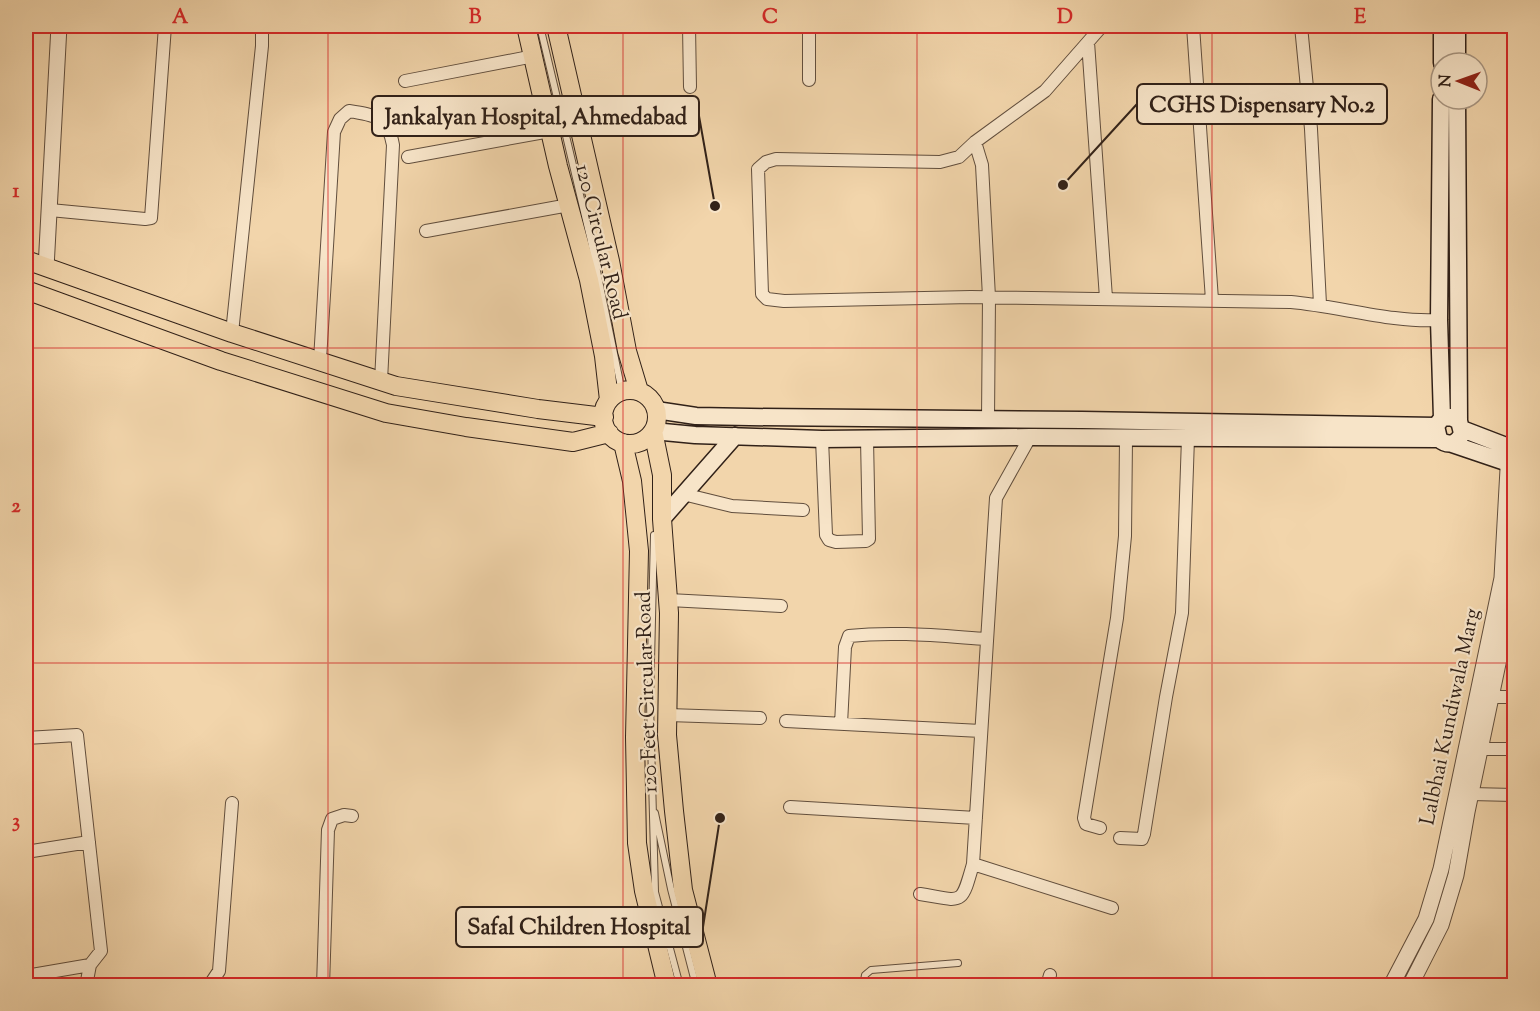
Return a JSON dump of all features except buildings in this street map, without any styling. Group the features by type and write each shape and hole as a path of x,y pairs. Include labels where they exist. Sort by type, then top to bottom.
{"main road":[{"name":"120 Circular Road","path":"526,26 550,131 589,280 618,413"},
{"name":"120 Circular Road","path":"556,26 610,261 627,351 618,413"},
{"path":"1442,26 1442,51"},
{"path":"1457,26 1457,51"},
{"path":"1441,111 1439,320 1442,432"},
{"path":"26,290 221,361 387,413 573,442 618,413 652,402 656,410 696,416 988,419 1442,432 1460,438 1457,111"},
{"path":"26,260 232,333 396,386 538,409 618,413"},
{"name":"120 Feet Circular Road","path":"656,410 656,424 653,431 662,475 658,527 669,600 667,735 683,890 708,986"},
{"path":"618,413 632,444 640,442 653,431 822,439 1030,437 1126,439 1442,432 1512,456"},
{"name":"120 Feet Circular Road","path":"618,413 632,482 639,551 635,737 637,843 644,891 668,986"},
{"path":"1442,432 1451,417 1512,456"},
{"path":"658,527 683,494 735,436"}],"street":[{"path":"46,268 59,26"},
{"path":"50,210 151,218 165,26"},
{"path":"232,333 262,46 262,26"},
{"path":"689,26 690,87"},
{"path":"809,26 809,80"},
{"path":"1102,26 1045,91 975,142 959,157 940,162 776,159 766,162 758,169 762,294 767,299 784,301 989,297 1291,302 1320,304 1419,321 1439,320"},
{"path":"1193,26 1212,300"},
{"path":"1301,26 1311,129 1320,304"},
{"path":"1088,42 1106,298"},
{"path":"405,81 534,56"},
{"path":"320,360 334,132 340,118 349,111 384,120 390,130 393,146 381,381"},
{"path":"408,157 550,131"},
{"path":"975,142 982,165 989,297 988,419"},
{"path":"426,231 569,205"},
{"path":"920,894 950,899 960,898 965,894 973,864 996,498 1030,437"},
{"path":"1120,838 1142,839 1144,834 1182,613 1188,438"},
{"path":"822,439 826,535 829,540 836,542 869,539 867,439"},
{"path":"1100,828 1086,824 1084,818 1117,618 1125,536 1126,439"},
{"name":"Lalbhai Kundiwala Marg","path":"1410,986 1441,925 1456,875 1460,810 1471,794 1491,697 1510,582 1512,456"},
{"path":"683,494 732,506 803,510"},
{"name":"Lalbhai Kundiwala Marg","path":"1391,986 1426,919 1460,810 1510,582"},
{"path":"669,600 781,606"},
{"path":"841,724 845,647 849,636 872,633 987,639"},
{"path":"1491,697 1515,697"},
{"path":"668,716 760,718"},
{"path":"786,721 981,730"},
{"path":"26,738 76,735 101,951 90,965 86,986"},
{"path":"1480,749 1515,749"},
{"path":"1471,794 1515,795"},
{"path":"210,986 219,971 232,803"},
{"path":"790,807 976,818"},
{"path":"323,986 328,830 332,819 344,815 352,816"},
{"path":"26,852 89,842"},
{"path":"973,864 1112,908"},
{"path":"26,976 90,965"}],"lane":[{"path":"540,26 590,237 618,413"},
{"path":"658,527 650,703 655,892 680,986"},
{"path":"652,795 671,889 696,986"},
{"path":"863,986 865,975 872,970 958,963"}],"place":[{"name":"CGHS Dispensary No.2","path":"1063,185"},
{"name":"Jankalyan Hospital, Ahmedabad","path":"715,206"},
{"name":"Safal Children Hospital","path":"720,818"}]}
